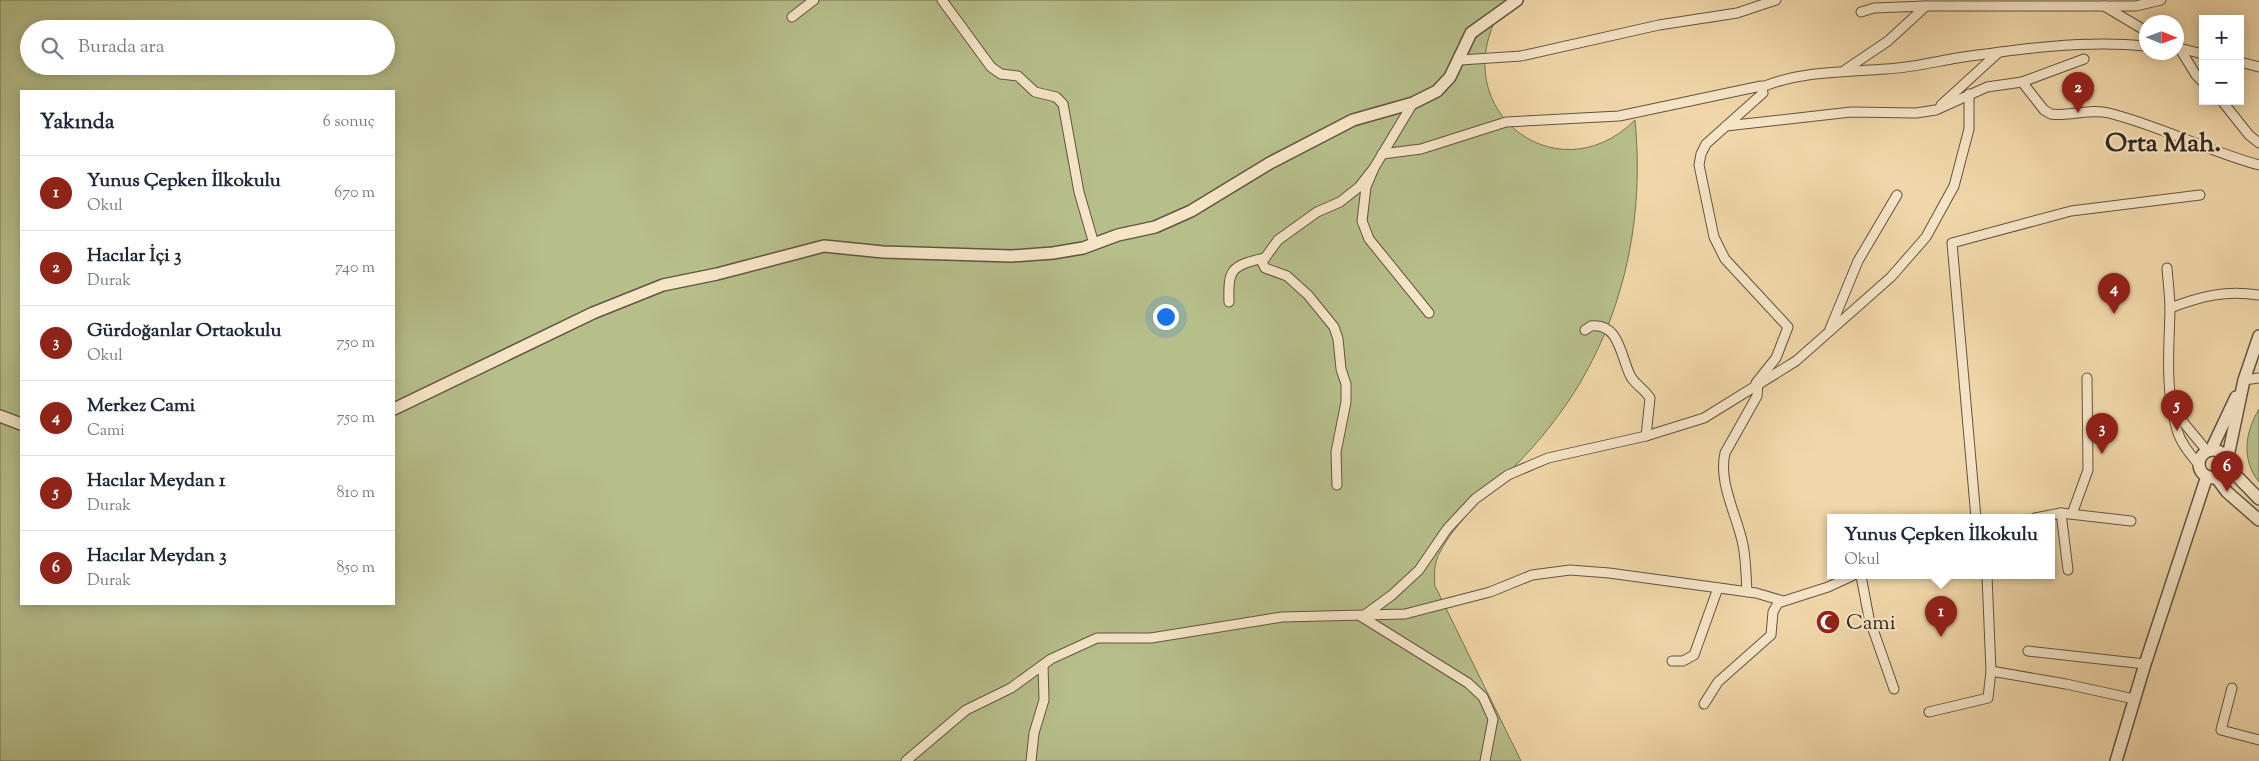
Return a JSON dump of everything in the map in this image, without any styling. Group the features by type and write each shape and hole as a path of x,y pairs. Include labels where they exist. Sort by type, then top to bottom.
{"street":[{"path":"792,17 814,0"},
{"path":"942,0 991,68 1001,74 1018,76 1035,92 1056,97 1063,104 1078,192 1094,244"},
{"path":"395,409 593,312 663,285 717,274 824,246 883,252 1011,256 1053,253 1094,244 1118,235 1156,227 1191,211 1270,163 1353,120 1413,103 1437,91 1450,77 1472,33 1517,0"},
{"path":"1460,60 1522,56 1659,25 1738,13 1776,0"},
{"path":"1861,12 1876,4 1926,6 2136,6 2161,0"},
{"path":"2102,5 2139,27"},
{"path":"1844,70 1888,41 1926,6"},
{"path":"1382,154 1421,149 1506,122 1619,116 1758,86 1762,87 1779,80 1844,70 1886,69 1998,52 2074,44 2139,46"},
{"path":"2184,49 2199,53"},
{"path":"1936,110 1998,52"},
{"path":"2184,57 2199,78"},
{"path":"1726,126 1851,112 1916,113 1936,110 1987,87 2022,82 2084,59"},
{"path":"2244,63 2259,67"},
{"path":"2022,82 2044,110 2051,114 2106,112 2174,134 2237,159 2259,165"},
{"path":"1747,592 1743,544 1723,475 1723,462 1725,453 1757,396 1756,386 1776,358 1788,327 1725,259 1714,237 1699,164 1706,144 1763,93 1762,87"},
{"path":"1362,617 1392,595 1419,570 1447,529 1474,499 1508,475 1548,458 1646,436 1704,418 1796,361 1891,277 1926,237 1954,186 1969,129 1970,94"},
{"path":"1337,485 1336,452 1346,402 1346,384 1341,369 1338,339 1334,326 1308,295 1287,276 1263,266 1264,258 1278,240 1296,225 1317,212 1340,202 1359,187 1374,168 1413,103"},
{"path":"2225,105 2249,135 2259,143"},
{"path":"1374,168 1365,194 1362,221 1365,230 1429,312"},
{"path":"1976,514 1952,243 2071,212 2200,195"},
{"path":"1829,331 1858,261 1897,196"},
{"path":"1229,302 1228,278 1231,272 1246,262 1264,258"},
{"path":"2167,268 2170,308 2168,378 2180,438 2200,466 2226,492 2259,520"},
{"path":"2170,308 2202,296 2237,292 2259,295"},
{"path":"1585,330 1591,326 1602,327 1616,338 1632,378 1650,398 1651,403 1646,436"},
{"path":"2212,477 2223,473 2227,464 2244,380 2259,336"},
{"path":"2072,514 2088,470 2086,378"},
{"path":"2244,380 2259,378"},
{"path":"2200,466 2201,458 2209,451 2244,380"},
{"path":"2173,410 2209,451 2219,451 2227,464 2259,499"},
{"path":"0,416 20,424"},
{"path":"2116,761 2145,664 2212,477"},
{"path":"2061,513 2068,570"},
{"path":"2055,514 2061,513 2131,521"},
{"path":"906,761 966,710 1011,688 1043,665 1097,638 1151,638 1282,617 1362,617 1405,614 1490,592 1532,575 1570,570 1609,572 1747,592 1783,600 1828,587 1845,579"},
{"path":"1862,579 1869,618 1894,689"},
{"path":"1930,712 1988,698 1991,672 1987,579"},
{"path":"1672,660 1683,661 1694,655 1718,588"},
{"path":"1704,704 1718,682 1771,635 1773,612 1783,600"},
{"path":"1362,617 1468,683 1483,697 1492,720 1486,761"},
{"path":"2028,651 2145,664"},
{"path":"1031,761 1034,733 1044,700 1043,665"},
{"path":"1991,672 2066,684 2134,699"},
{"path":"2232,688 2221,730 2259,740"}],"green space":[{"path":"0,0 1507,0 1489,38 1485,73 1495,104 1514,129 1540,144 1571,149 1604,142 1635,120 1637,154 1637,189 1634,223 1628,256 1610,321 1596,353 1580,383 1558,416 1523,457 1484,496 1454,530 1438,556 1436,564 1435,586 1521,761 0,761"},
{"path":"2259,409 2259,482 2249,464 2247,446 2251,427"}],"place":[{"name":"Hacılar İçi 3","path":"2078,113"},
{"name":"Merkez Cami","path":"2114,314"},
{"name":"Hacılar Meydan 1","path":"2177,431"},
{"name":"Gürdoğanlar Ortaokulu","path":"2102,454"},
{"name":"Hacılar Meydan 3","path":"2227,492"},
{"name":"Cami","path":"1828,622"},
{"name":"Yunus Çepken İlkokulu","path":"1941,637"}],"district":[{"name":"Orta Mah.","path":"2163,142"}]}
